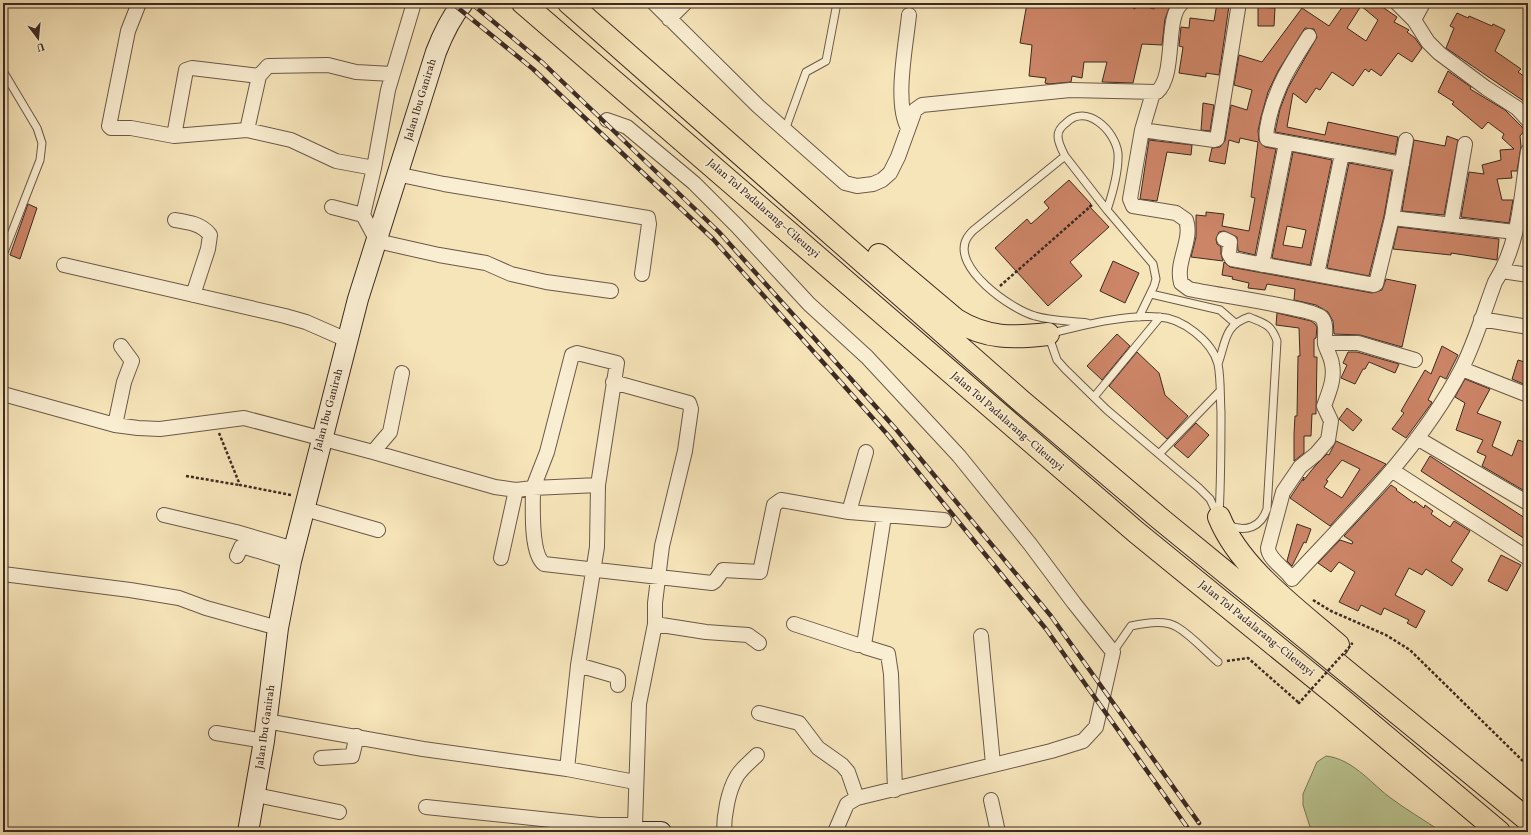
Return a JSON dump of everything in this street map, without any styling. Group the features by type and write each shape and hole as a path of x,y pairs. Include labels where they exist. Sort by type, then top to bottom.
{"highway":[{"name":"Jalan Tol Padalarang–Cileunyi","path":"523,3 801,241 1136,532 1342,699 1499,832"},
{"path":"569,3 786,192 1020,400 1158,517 1528,820"},
{"path":"786,192 826,211 956,320 969,328 997,336 1020,337 1048,334"},
{"path":"1219,518 1225,532 1266,582 1384,686 1410,723"}],"main road":[{"name":"Jalan Ibu Ganirah","path":"248,832 256,795 264,741 278,628 293,555 321,438 347,340 396,174 416,120 436,52 443,34 460,7"},
{"path":"639,830 661,832"}],"street":[{"path":"139,3 128,31 109,126 114,129 131,128 174,136 247,130 291,140 336,161 374,168"},
{"path":"414,3 392,74 374,168 363,215 377,241 439,255 486,263 511,274 539,280 611,291"},
{"path":"654,3 758,106 845,183 857,186 873,184 882,180 890,173 898,157 915,110 922,105 1070,90 1157,92 1164,83 1175,13 1182,3"},
{"path":"669,19 685,3"},
{"path":"1142,130 1214,140 1217,139 1238,9 1237,3"},
{"path":"1396,3 1414,20 1428,42 1439,53 1486,88 1517,108 1528,120"},
{"path":"1414,20 1423,3"},
{"path":"908,128 903,119 901,104 909,15"},
{"path":"1309,36 1279,85 1266,134 1270,140 1402,164"},
{"path":"247,130 259,76 266,67 270,65 328,65 356,72 392,74"},
{"path":"174,136 186,70 192,68 259,76"},
{"path":"1153,93 1142,130 1130,199 1133,206 1176,213 1186,220 1187,233 1180,269 1182,283 1189,289 1288,307 1320,316 1323,320 1325,343 1332,363 1333,375 1324,406 1331,421 1330,434 1328,440 1316,454 1300,467 1283,492 1271,532 1268,552 1292,578 1393,471 1440,406 1462,369 1495,282 1502,271 1514,232 1521,208 1528,151"},
{"path":"607,120 627,127 694,183 737,226 809,304 867,357 959,456 1030,544 1113,652 1096,727 1090,736 1083,741 895,790 857,798 847,804 835,832"},
{"path":"1224,239 1230,242 1229,254 1232,259 1374,285 1376,284 1392,218 1406,140"},
{"path":"1262,265 1286,143"},
{"path":"1451,224 1465,144"},
{"path":"1317,274 1342,154"},
{"path":"396,174 444,184 648,218 649,224 642,274"},
{"path":"332,207 363,215"},
{"path":"1392,218 1514,232"},
{"path":"175,220 192,223 206,230 210,235 208,249 193,295"},
{"path":"64,265 306,322 347,340"},
{"path":"1502,271 1528,275"},
{"path":"1481,319 1528,327"},
{"path":"1325,343 1358,343 1415,360"},
{"path":"116,425 124,382 132,361 121,346"},
{"path":"567,769 578,665 593,571 598,530 598,485 616,362 577,353 573,354 547,452 533,488 535,547 540,562 544,564 593,571 712,583 722,570 760,572 774,505 777,501 784,500 849,512 884,516 912,516 944,520"},
{"path":"1462,369 1528,395"},
{"path":"373,452 390,432 402,373"},
{"path":"426,807 639,830 635,782 639,704 655,624 658,577 662,546 685,451 691,409 689,403 613,382"},
{"path":"3,394 116,425 138,428 160,429 244,418 373,452 495,487 516,490 598,485"},
{"path":"1418,438 1528,503"},
{"path":"849,512 866,452"},
{"path":"1393,471 1528,558"},
{"path":"500,558 516,490"},
{"path":"306,504 378,530"},
{"path":"164,515 236,532 293,555"},
{"path":"864,645 884,516"},
{"path":"237,556 240,547 293,555"},
{"path":"3,574 130,590 179,598 206,608 278,628"},
{"path":"655,624 706,632 748,635 759,643"},
{"path":"794,624 858,645 864,645 865,647 888,654 891,674 895,790"},
{"path":"981,636 993,764"},
{"path":"578,665 616,676 618,678 618,685"},
{"path":"758,713 798,723 818,748 842,765 848,772 857,798"},
{"path":"266,721 357,736 423,749 567,769 635,782"},
{"path":"216,733 264,741"},
{"path":"321,758 352,756 357,736"},
{"path":"724,832 724,820 737,776 757,755"},
{"path":"256,795 339,812"},
{"path":"991,800 998,832"}],"lane":[{"path":"785,130 806,72 826,61 837,3"},
{"path":"3,71 37,128 42,143 40,160 3,255"},
{"path":"1107,210 1112,194 1118,161 1115,142 1107,130 1088,116 1080,114 1072,117 1063,125 1058,134 1065,156 1098,200 1153,264 1156,279 1152,294 1139,317"},
{"path":"1065,156 975,229 966,238 965,253 969,266 993,292 1015,308 1035,316 1093,323"},
{"path":"1152,294 1220,310 1235,323"},
{"path":"1218,364 1213,354 1198,334 1180,323 1160,317 1139,317 1093,323 1048,334 1057,360 1094,397 1210,499 1219,518 1234,528 1246,529 1254,527 1260,523 1264,518 1267,509 1277,341 1273,330 1266,324 1249,317 1235,323 1226,335 1218,364 1222,462 1219,518"},
{"path":"1094,397 1160,317"},
{"path":"1159,454 1220,391"},
{"path":"1113,652 1131,626 1145,623 1164,624 1176,626 1218,662"}],"path":[{"path":"993,292 1098,200"},
{"path":"214,422 240,485"},
{"path":"186,476 240,485 306,504"},
{"path":"1311,598 1331,611 1386,634 1410,650 1528,766"},
{"path":"1218,662 1248,658 1299,703 1352,644 1351,643"}],"green space":[{"path":"1326,756 1344,761 1352,766 1394,801 1442,832 1308,832 1310,827 1303,805 1303,794 1317,762"}],"building":[{"path":"1027,3 1124,3 1135,9 1136,4 1154,9 1154,4 1170,5 1165,19 1162,45 1142,44 1133,83 1102,82 1107,62 1084,62 1082,78 1072,76 1071,82 1049,84 1045,83 1046,78 1029,76 1032,45 1020,43"},
{"path":"1217,3 1229,3 1219,75 1206,73 1206,77 1179,73 1183,47 1179,46 1181,27 1189,28 1190,18 1214,21"},
{"path":"1345,3 1383,3 1381,6 1397,17 1394,22 1409,30 1407,32 1415,38 1422,48 1412,62 1398,53 1381,76 1371,69 1369,72 1365,69 1353,86 1332,72 1320,90 1316,88 1306,103 1293,93 1287,127 1325,135 1328,122 1398,137 1395,154 1275,132 1280,109 1288,88 1317,37 1314,29 1305,28 1278,71 1268,92 1261,117 1258,131 1259,141 1265,147 1276,149 1255,255 1238,251 1237,237 1224,231 1219,232 1216,239 1217,244 1221,247 1223,261 1191,257 1196,237 1196,215 1206,216 1206,212 1224,214 1222,226 1249,231 1255,198 1251,197 1258,142 1240,138 1239,143 1229,140 1225,164 1209,161 1212,148 1220,147 1225,141 1231,105 1247,110 1252,90 1234,85 1239,55 1262,62 1302,8 1329,26","holes":["1361,6 1378,20 1366,41 1347,28"]},
{"path":"1258,7 1275,8 1274,26 1258,26"},
{"path":"1457,13 1468,18 1469,16 1492,26 1493,24 1505,30 1495,51 1521,69 1518,72 1528,79 1528,104 1446,48 1454,28 1450,26"},
{"path":"1448,71 1471,87 1470,89 1505,110 1525,130 1520,136 1521,146 1517,171 1511,171 1512,178 1497,179 1502,200 1513,200 1509,223 1461,217 1469,172 1484,174 1482,165 1501,160 1500,150 1514,149 1502,138 1504,134 1488,122 1482,129 1452,104 1454,102 1438,92"},
{"path":"1203,103 1214,105 1210,131 1201,130"},
{"path":"1447,136 1458,140 1444,215 1402,211 1414,140 1445,146"},
{"path":"1149,140 1192,145 1191,155 1167,152 1157,201 1140,199"},
{"path":"1293,152 1332,160 1310,265 1272,258","holes":["1287,226 1306,230 1302,248 1283,245"]},
{"path":"1349,163 1392,171 1384,216 1369,276 1327,268"},
{"path":"1069,180 1091,204 1089,206 1109,227 1070,262 1082,276 1048,306 995,248 1027,219 1031,224 1049,208 1044,202"},
{"path":"28,204 37,208 20,259 10,255"},
{"path":"1398,227 1499,239 1497,260 1451,253 1451,255 1393,249"},
{"path":"1113,261 1139,273 1125,303 1100,291"},
{"path":"1224,262 1230,267 1372,293 1382,290 1386,279 1416,285 1402,347 1360,335 1334,334 1333,321 1328,312 1316,305 1294,300 1295,289 1267,284 1265,290 1248,288 1249,283 1232,279 1233,277 1222,275"},
{"path":"1277,313 1311,321 1317,327 1316,338 1314,339 1314,357 1317,357 1316,414 1312,414 1311,436 1304,436 1304,453 1294,461 1295,416 1297,416 1298,356 1300,356 1299,328 1276,325"},
{"path":"1117,334 1130,346 1102,380 1087,366"},
{"path":"1442,346 1458,355 1446,379 1440,376 1428,400 1432,402 1431,404 1406,438 1392,429 1404,413 1401,411 1425,370 1431,374"},
{"path":"1137,352 1159,373 1165,395 1188,416 1167,439 1109,386"},
{"path":"1348,352 1357,352 1399,364 1395,373 1369,362 1365,369 1363,369 1355,384 1341,378 1347,365 1343,363"},
{"path":"1518,360 1528,363 1528,386 1512,379"},
{"path":"1465,379 1490,389 1477,413 1501,422 1492,446 1512,456 1518,440 1528,443 1528,493 1482,466 1486,456 1477,452 1483,440 1456,430 1465,403 1455,397"},
{"path":"1347,408 1362,420 1353,431 1339,419"},
{"path":"1196,423 1209,435 1188,458 1174,446"},
{"path":"1336,441 1386,464 1330,526 1290,498 1304,477 1303,481 1327,454 1329,455","holes":["1342,460 1360,469 1342,498 1324,487 1328,481 1326,480"]},
{"path":"1430,456 1528,520 1528,541 1421,471"},
{"path":"1391,485 1414,503 1415,501 1424,508 1425,505 1433,511 1431,514 1450,527 1454,521 1470,531 1451,561 1463,569 1452,586 1426,569 1422,575 1409,568 1395,595 1425,611 1416,628 1407,623 1409,620 1384,608 1381,615 1361,605 1358,611 1339,602 1355,572 1339,562 1331,572 1318,563 1340,540 1352,544 1353,542 1344,536"},
{"path":"1297,524 1311,529 1306,543 1304,542 1292,566 1287,561"},
{"path":"1501,555 1521,565 1507,591 1488,581"}],"railway":[{"path":"452,3 533,69 713,239 887,434 1046,629 1187,827"},
{"path":"471,3 543,63 719,232 895,428 1051,616 1199,823"}]}
